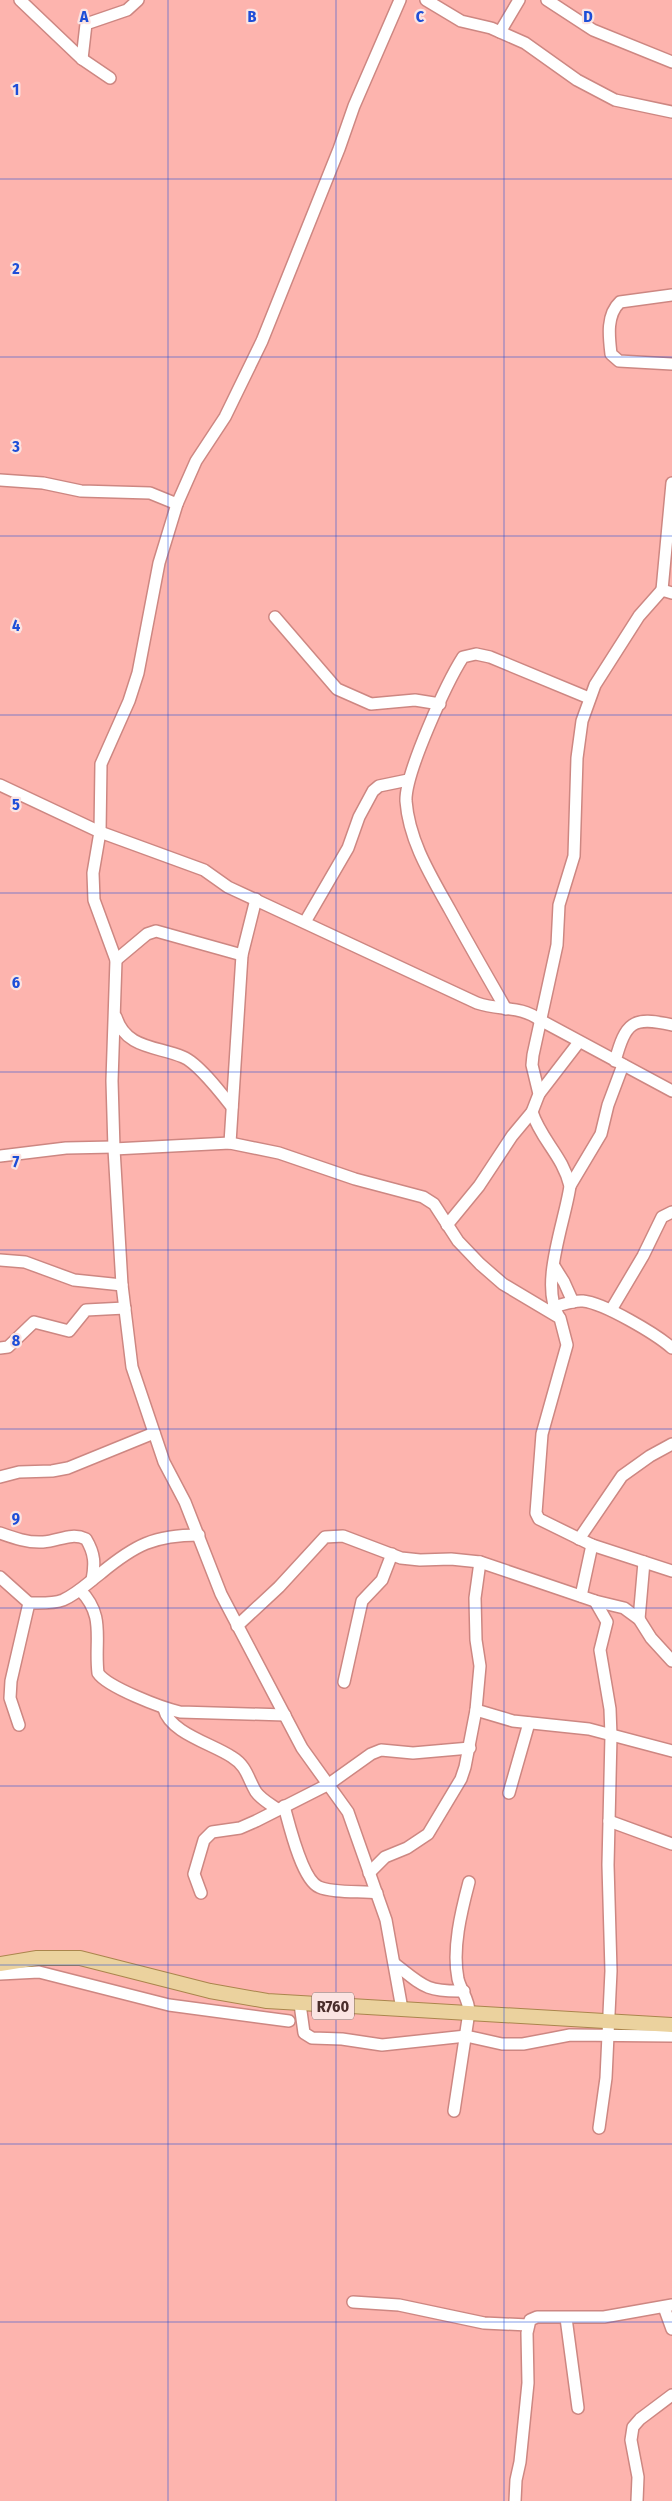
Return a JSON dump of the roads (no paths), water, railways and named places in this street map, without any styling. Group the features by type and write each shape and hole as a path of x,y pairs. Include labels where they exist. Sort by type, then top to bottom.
{"main road":[{"name":"R760","path":"0,1964 38,1958 80,1958 210,1991 300,2010 402,2009 469,2012 608,2028 669,2031"}],"street":[{"path":"20,0 82,59 110,78"},
{"path":"82,59 86,24 127,10 138,0"},
{"path":"400,0 354,106 339,149 262,340 225,416 196,461 177,504 159,563 138,673 129,701 101,764 100,832 93,873 94,900 116,960 114,1148 122,1285 132,1367 164,1462 185,1502 221,1594 314,1766 348,1812 386,1920 402,2009"},
{"path":"426,0 461,21 500,32 525,43 577,80 615,100 672,112"},
{"path":"500,32 519,0"},
{"path":"547,0 593,30 672,62"},
{"path":"672,295 620,302 612,314 609,337 611,354 619,362 672,364"},
{"path":"0,480 43,483 81,491 150,493 177,504"},
{"path":"539,1094 532,1060 557,945 559,905 574,856 577,758 582,721 595,685 639,616 667,591 672,483"},
{"path":"275,617 337,689 371,704 415,700 440,704"},
{"path":"506,1009 466,942 431,877 410,829 406,800 408,780 449,680 464,657 476,654 490,657 589,698"},
{"path":"306,922 348,848 359,816 373,791 379,786 408,780"},
{"path":"0,785 100,832 204,870 228,888 306,922 477,1003 493,1008 522,1010 578,1042 672,1091"},
{"path":"230,1143 242,955 256,899"},
{"path":"116,960 147,934 156,931 242,955"},
{"path":"114,1012 118,1024 126,1034 139,1044 151,1049 184,1057 216,1086 232,1107"},
{"path":"672,1025 640,1020 632,1023 625,1030 601,1134 570,1186 554,1266 553,1307 560,1318 567,1344 542,1434 536,1513 544,1524 592,1545 672,1571"},
{"path":"447,1225 479,1186 512,1136 532,1112 539,1094 578,1042"},
{"path":"532,1112 542,1135 562,1163 570,1186"},
{"path":"0,1156 66,1148 114,1148 198,1143 230,1143 279,1153 355,1179 423,1197 434,1204 447,1225 480,1264 497,1279 560,1318"},
{"path":"612,1310 643,1256 662,1217 672,1212"},
{"path":"0,1260 25,1262 74,1280 122,1285"},
{"path":"554,1266 573,1302"},
{"path":"553,1307 583,1301 612,1310 672,1348"},
{"path":"0,1348 8,1347 34,1322 69,1331 86,1310 125,1308"},
{"path":"0,1476 19,1472 52,1471 68,1468 154,1433"},
{"path":"579,1539 622,1476 650,1456 672,1444"},
{"path":"0,1533 22,1541 44,1542 72,1536 86,1539 94,1558 92,1580"},
{"path":"0,1576 29,1603 63,1600 80,1590 116,1560 153,1540 170,1535 199,1535"},
{"path":"237,1626 279,1587 325,1537 343,1536 392,1554 420,1560 451,1559 480,1562 594,1601 624,1608 639,1619 650,1638 672,1662"},
{"path":"582,1596 592,1545"},
{"path":"344,1682 362,1600 382,1580 392,1554"},
{"path":"369,1873 385,1857 407,1848 428,1834 461,1779 470,1748 480,1666 476,1640 475,1598 480,1562"},
{"path":"639,1619 644,1562"},
{"path":"80,1590 90,1600 97,1617 97,1664 98,1673 102,1680 164,1709 194,1713 285,1715"},
{"path":"624,1608 640,1594"},
{"path":"594,1601 607,1622 600,1650 610,1709 612,1736 609,1820 611,1971 605,2091 599,2128"},
{"path":"19,1725 10,1698 11,1681 29,1603"},
{"path":"164,1709 166,1717 170,1722 201,1742 235,1758 248,1773 256,1791 281,1808 295,1846 314,1883 325,1888 377,1893"},
{"path":"476,1710 530,1724 589,1729 672,1751"},
{"path":"509,1793 530,1724"},
{"path":"201,1893 194,1874 207,1835 212,1832 240,1828 329,1784 371,1754 381,1750 413,1753 470,1748"},
{"path":"609,1820 672,1844"},
{"path":"454,2110 469,2012 469,2002 459,1982 456,1962 460,1917 469,1882"},
{"path":"395,1964 420,1985 429,1989 464,1991"},
{"path":"0,1974 39,1972 170,2005 289,2021 312,2038 342,2039 382,2045 466,2036 502,2044 523,2044 608,2028"},
{"path":"289,2021 300,2010"},
{"path":"300,2010 304,2033"},
{"path":"353,2302 399,2305 484,2324 528,2325"},
{"path":"516,2501 516,2480 528,2383 528,2325 530,2320 537,2317 604,2318 668,2306 672,2329"},
{"path":"566,2318 578,2408"},
{"path":"637,2501 638,2476 631,2440 633,2427 640,2419 672,2395"}]}
